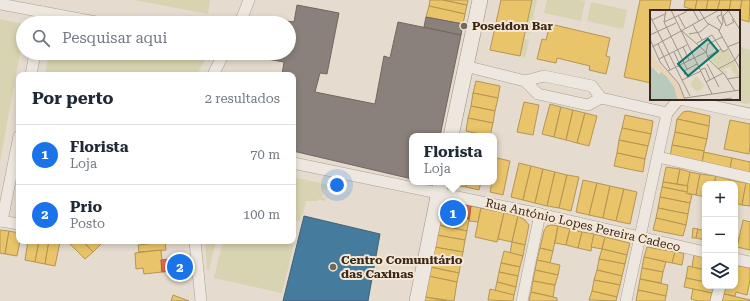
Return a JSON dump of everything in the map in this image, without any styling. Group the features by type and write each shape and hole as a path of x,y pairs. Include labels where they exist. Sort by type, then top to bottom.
{"street":[{"path":"243,16 249,0"},
{"path":"452,133 480,0"},
{"path":"0,4 36,16"},
{"path":"32,72 34,60"},
{"path":"214,72 220,60"},
{"path":"465,66 525,81 544,76 592,86 601,98 667,113"},
{"path":"525,81 538,94 588,105 601,98"},
{"path":"626,301 667,113 679,100"},
{"path":"685,100 750,114"},
{"path":"16,150 1,221 16,224"},
{"path":"658,157 750,178"},
{"name":"Rua António Lopes Pereira Cadeco","path":"296,164 409,183"},
{"name":"Rua António Lopes Pereira Cadeco","path":"421,185 702,251"},
{"path":"416,301 439,188"},
{"path":"522,301 540,214"},
{"path":"195,244 201,301"},
{"path":"738,260 750,262"},
{"path":"716,301 719,289"}],"shaded area":[{"path":"135,0 210,0 208,14"},
{"path":"532,0 537,0 530,33 525,32"},
{"path":"547,0 585,1 581,21 544,13"},
{"path":"591,2 627,10 623,29 587,21"},
{"path":"0,19 16,22 16,60 19,60 0,161"},
{"path":"524,39 529,40 525,58 520,56"},
{"path":"740,47 750,50 750,103 746,104 730,100 740,100"},
{"path":"48,60 205,60 199,72 46,72"},
{"path":"296,178 328,185 327,190 323,189 322,193 324,193 322,197 326,198 325,201 318,199 318,201 306,201 300,221 296,220"},
{"path":"205,244 215,244 209,270 207,270"},
{"path":"222,244 294,244 282,293 214,278"}],"building: Moradias":[{"path":"430,0 443,0 467,5 465,14 429,6"},
{"path":"443,0 468,0 467,5"},
{"path":"501,0 532,0 520,56 490,50"},
{"path":"640,0 671,0 669,10 650,10 650,83 624,77"},
{"path":"685,0 697,0 695,10 684,7"},
{"path":"697,0 708,0 706,10 695,10"},
{"path":"708,0 720,0 717,10 706,10"},
{"path":"720,0 731,0 729,10 717,10"},
{"path":"731,0 742,0 740,11 729,10"},
{"path":"742,0 750,0 749,22 740,19"},
{"path":"429,6 465,14 463,24 426,17"},
{"path":"550,24 610,38 606,56 610,57 606,74 589,70 590,66 557,58 556,63 537,59 542,39 546,40"},
{"path":"476,81 500,86 498,98 473,93"},
{"path":"473,93 498,98 495,111 471,106"},
{"path":"524,102 539,105 533,135 517,132"},
{"path":"550,104 561,107 554,137 542,134"},
{"path":"471,106 495,111 493,123 468,118"},
{"path":"561,107 573,110 566,140 554,137"},
{"path":"573,110 585,113 577,143 566,140"},
{"path":"688,111 710,116 709,126 677,119 683,112"},
{"path":"585,113 597,116 589,146 577,143"},
{"path":"625,115 653,121 651,134 622,128"},
{"path":"468,118 493,123 491,133 476,133 466,131"},
{"path":"677,119 709,126 707,139 675,132"},
{"path":"730,120 750,124 749,154 724,149"},
{"path":"622,128 651,134 648,146 619,140"},
{"path":"675,132 707,139 704,151 672,145"},
{"path":"619,140 648,146 645,159 617,153"},
{"path":"672,145 704,151 702,163 670,157"},
{"path":"704,152 732,158 730,169 702,163"},
{"path":"617,153 645,159 643,172 614,166"},
{"path":"497,158 510,161 503,195 490,192 491,185 497,185"},
{"path":"732,158 750,162 750,173 730,169"},
{"path":"519,163 531,166 523,200 511,197"},
{"path":"531,166 543,169 535,203 523,200"},
{"path":"666,167 680,169 677,184 663,182"},
{"path":"543,169 555,172 547,206 535,203"},
{"path":"680,169 690,172 688,186 677,184"},
{"path":"555,172 567,175 559,208 547,206"},
{"path":"690,172 700,174 696,195 686,193"},
{"path":"700,174 716,176 715,181 702,181 702,196 696,195"},
{"path":"567,175 579,177 571,211 559,208"},
{"path":"716,176 731,180 731,181 715,181"},
{"path":"583,180 597,183 589,215 576,212"},
{"path":"738,181 746,183 742,205 738,204"},
{"path":"663,182 688,186 687,192 662,187"},
{"path":"597,183 610,186 603,218 589,215"},
{"path":"746,183 750,183 750,206 742,205"},
{"path":"454,185 466,185 466,187"},
{"path":"466,185 480,185 479,190 466,187"},
{"path":"610,186 624,189 616,221 603,218"},
{"path":"662,187 687,192 686,193 692,195 690,203 660,197"},
{"path":"624,189 637,192 630,224 616,221"},
{"path":"660,197 690,203 688,214 658,208"},
{"path":"471,206 481,208 478,222 469,221"},
{"path":"481,208 504,213 497,242 475,237"},
{"path":"658,208 688,214 686,225 656,218"},
{"path":"440,213 469,219 467,231 438,225"},
{"path":"504,213 518,216 512,242 498,239"},
{"path":"518,216 525,220 529,225 525,245 512,242"},
{"path":"656,218 686,225 683,236 653,230"},
{"path":"743,220 750,222 750,250 738,247"},
{"path":"438,225 467,231 465,240 436,235"},
{"path":"547,226 558,226 553,251 540,248 544,231"},
{"path":"558,226 570,229 566,245 555,243"},
{"path":"693,228 698,229 696,238 692,238"},
{"path":"570,229 582,232 578,248 566,245"},
{"path":"698,229 702,230 702,239 696,238"},
{"path":"0,230 9,231 5,254 0,253"},
{"path":"9,231 16,232 16,244 19,244 17,256 5,254"},
{"path":"582,232 594,234 591,251 578,248"},
{"path":"594,234 605,237 602,249 591,247"},
{"path":"436,235 465,240 463,252 434,247"},
{"path":"605,237 630,243 627,255 602,249"},
{"path":"512,242 525,245 523,256 510,253"},
{"path":"28,244 38,244 35,262 25,260"},
{"path":"38,244 48,244 45,264 35,262"},
{"path":"48,244 60,244 55,266 45,264"},
{"path":"70,244 86,244 93,252 85,259"},
{"path":"86,244 101,244 93,252"},
{"path":"165,244 166,250 139,252 138,245"},
{"path":"434,247 463,252 461,262 432,257"},
{"path":"647,247 675,252 672,263 644,257"},
{"path":"540,248 553,251 550,263 537,260"},
{"path":"602,249 627,255 625,264 599,259"},
{"path":"161,250 162,272 144,274 143,268 136,269 135,253"},
{"path":"504,251 523,256 520,267 501,263"},
{"path":"675,252 684,253 682,265 672,263"},
{"path":"694,255 702,257 702,269 692,267"},
{"path":"432,257 461,262 459,273 430,267"},
{"path":"644,257 666,262 663,272 642,268"},
{"path":"599,259 625,264 622,276 597,270"},
{"path":"537,260 560,265 558,275 535,270"},
{"path":"501,263 520,267 518,276 499,272"},
{"path":"688,266 702,269 702,281 686,278"},
{"path":"738,266 750,268 750,280 747,295 736,292 735,296 724,294 725,289 738,289"},
{"path":"430,267 459,273 457,282 428,276"},
{"path":"642,268 663,272 661,283 640,279"},
{"path":"535,270 558,275 555,285 533,281"},
{"path":"597,270 622,276 620,285 594,280"},
{"path":"499,272 518,276 516,287 497,282"},
{"path":"428,276 457,282 454,301 425,297"},
{"path":"686,278 702,281 702,289 713,289 712,293 684,287"},
{"path":"640,279 668,285 666,296 638,290"},
{"path":"594,280 620,285 617,297 592,291"},
{"path":"533,281 555,285 553,297 531,292"},
{"path":"497,282 516,287 514,295 495,291"},
{"path":"490,289 514,295 513,301 488,300"},
{"path":"693,289 712,293 710,301 698,301 691,299"},
{"path":"638,290 666,296 665,301 636,301"},
{"path":"592,291 617,297 616,301 589,300"},
{"path":"531,292 557,298 557,301 529,301"},
{"path":"724,294 750,300 750,301 722,301"},
{"path":"173,295 189,301 171,301"},
{"path":"425,297 447,301 424,301"}],"building: Comércio":[{"path":"447,202 471,206 469,219 440,213 441,206"},
{"path":"182,258 183,275 171,276 171,271 162,272 161,260"}],"building: Público":[{"name":"Centro Comunitário das Caxinas","path":"304,216 380,234 368,301 283,301"}],"building: Indústria":[{"path":"297,5 339,13 327,74 320,73 315,92 375,104 384,56 390,58 398,22 461,35 441,133 409,133 409,178 296,152 296,72 282,72 284,62 273,60 296,60 295,16"},
{"path":"426,17 463,24 461,35 424,27"}],"place":[{"name":"Poseidon Bar","path":"464,26"},
{"name":"Florista","path":"453,213"},
{"name":"Prio","path":"180,267"},
{"name":"Centro Comunitário das Caxinas","path":"333,267"}]}
